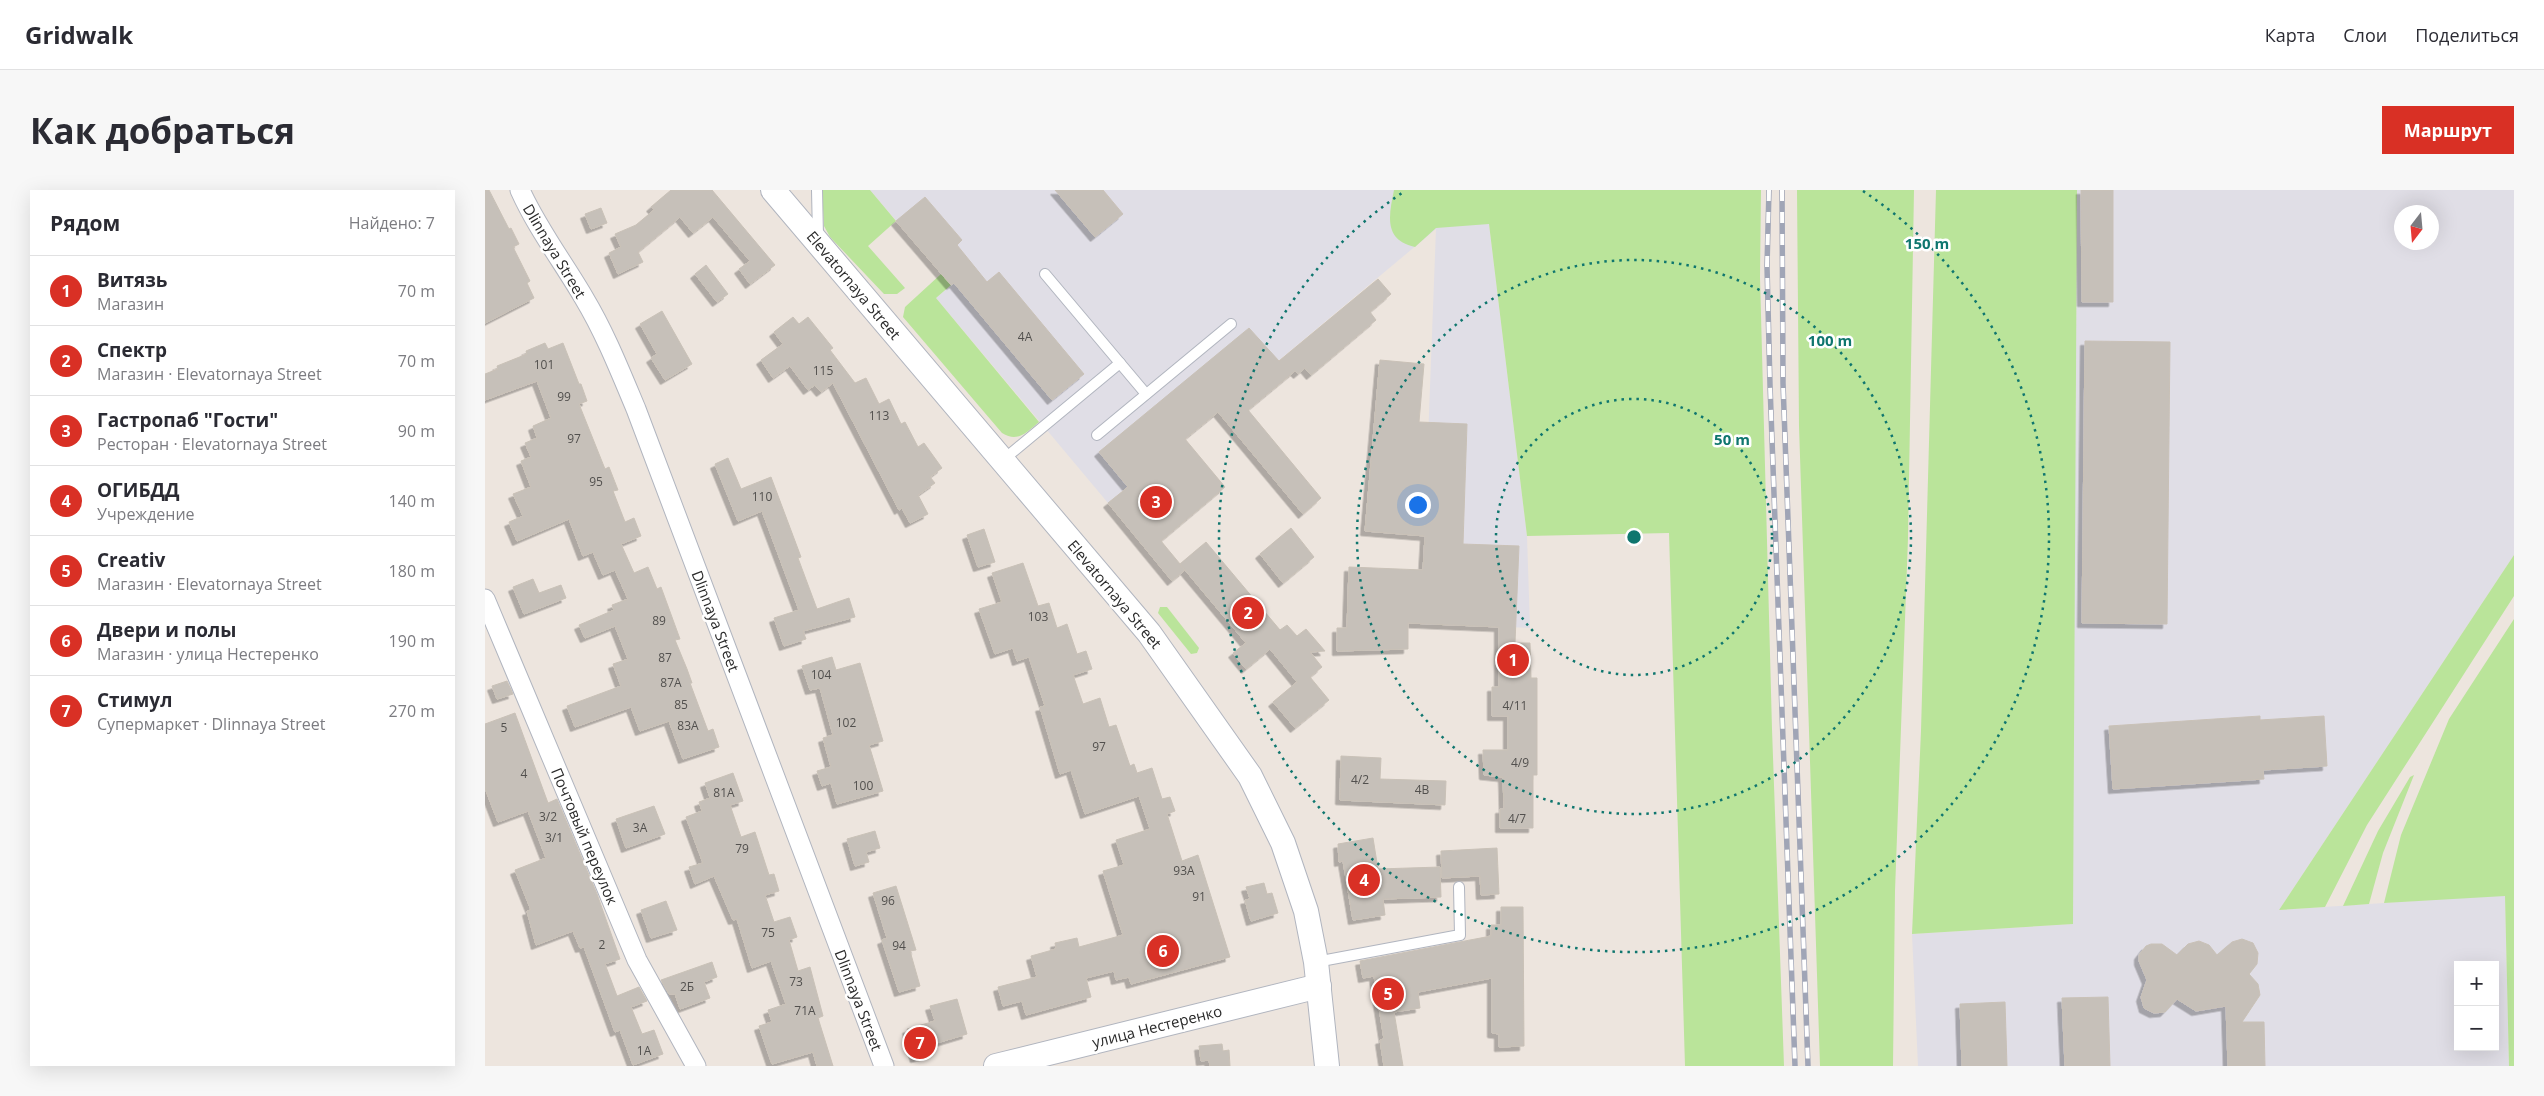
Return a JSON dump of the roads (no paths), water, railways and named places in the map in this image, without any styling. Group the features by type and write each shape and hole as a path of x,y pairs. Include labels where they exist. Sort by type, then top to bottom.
{"street":[{"name":"Dlinnaya Street","path":"520,190 533,217 585,299 612,353 636,409 884,1066"},
{"name":"Elevatornaya Street","path":"773,190 1149,633 1249,776 1283,843 1306,911 1316,962 1327,1066"},
{"name":"Почтовый переулок","path":"485,599 637,960 696,1066"},
{"name":"улица Нестеренко","path":"996,1066 1319,986"}],"lane":[{"path":"817,190 818,242"},
{"path":"1045,274 1146,394"},
{"path":"1097,435 1231,324"},
{"path":"1003,460 1120,363"},
{"path":"1316,962 1460,935 1459,887"}],"railway":[{"path":"1769,190 1767,266 1770,385 1795,1066"},
{"path":"1782,190 1783,383 1808,1066"}],"place":[{"name":"Гастропаб \"Гости\"","path":"1156,502"},
{"name":"Спектр","path":"1248,613"},
{"name":"Витязь","path":"1513,660"},
{"name":"ОГИБДД","path":"1364,880"},
{"name":"Двери и полы","path":"1163,951"},
{"name":"Creativ","path":"1388,994"},
{"name":"Стимул","path":"920,1043"}]}
